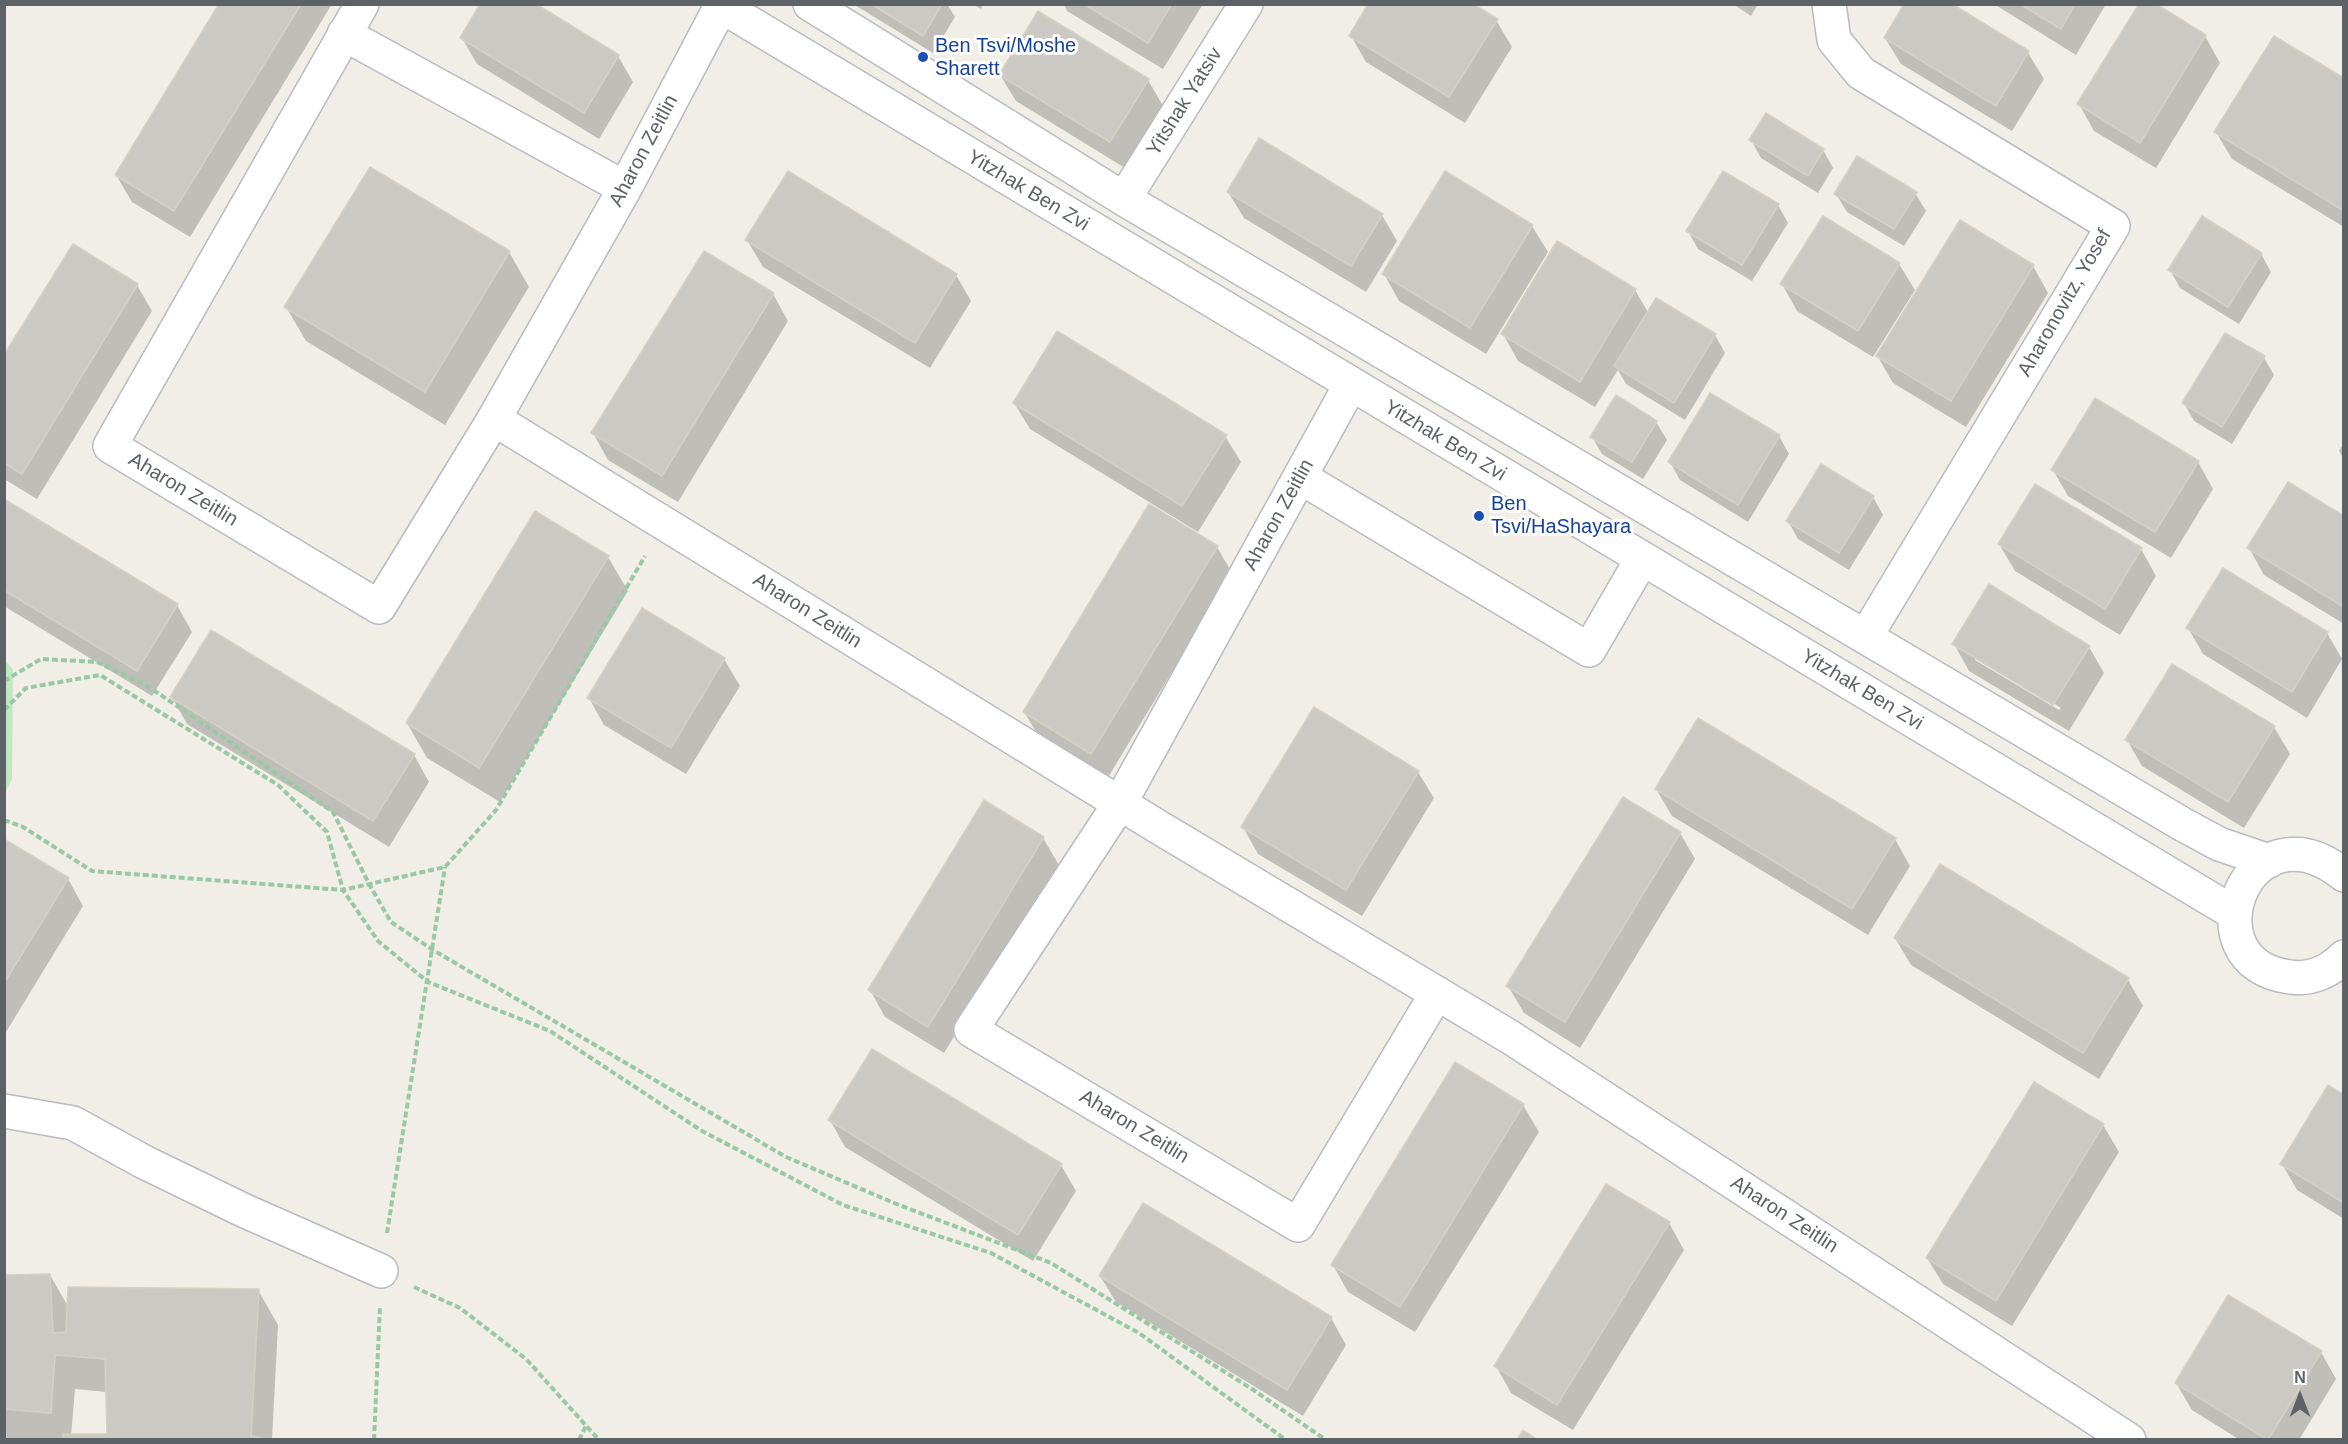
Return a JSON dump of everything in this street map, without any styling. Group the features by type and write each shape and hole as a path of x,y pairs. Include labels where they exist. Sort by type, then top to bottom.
{"street":[{"name":"Aharon Zeitlin","path":"362,4 110,446 379,607 494,419 625,188 719,5"},
{"path":"810,4 1124,199 2182,824 2219,843 2269,861"},
{"name":"Yitshak Yatsiv","path":"1124,199 1246,4"},
{"name":"Aharonovitz, Yosef","path":"1828,4 1834,39 1861,73 2113,226 1866,636"},
{"name":"Yitzhak Ben Zvi","path":"719,5 2234,913"},
{"path":"344,34 625,188"},
{"name":"Aharon Zeitlin","path":"1351,384 1120,803 971,1030 1298,1225 1437,993"},
{"name":"Aharon Zeitlin","path":"494,419 1120,803 1520,1044 2129,1440"},
{"path":"1300,477 1589,650 1642,559"},
{"path":"2339,859 2289,855 2269,861 2255,870 2244,882 2237,897 2234,913 2236,933 2246,953 2260,967 2279,976 2299,978 2320,975 2342,962"},
{"path":"5,1111 73,1123 144,1162 245,1211 381,1271"}],"path":[{"path":"374,1440 381,1271 445,867 496,810 664,524"},
{"path":"4,681 41,659 52,659 97,662 149,687 333,812 391,922 433,950 786,1157 894,1203 1050,1263 1252,1389 1326,1440"},
{"path":"4,710 26,688 100,675 278,785 327,832 343,890 378,941 428,982 550,1031 702,1131 843,1205 1001,1258 1139,1332 1286,1440"},
{"path":"4,822 23,827 92,871 343,890 445,867"},
{"path":"381,1271 460,1308 526,1359 598,1440"},
{"path":"579,1440 586,1426"}],"green space":[{"path":"5,661 13,669 12,779 5,793"}],"building":[{"path":"219,4 301,4 174,211 115,175"},
{"path":"480,4 536,4 619,55 584,113 460,38"},
{"path":"871,4 942,4 923,36"},
{"path":"1084,4 1172,4 1148,43"},
{"path":"1368,4 1473,4 1498,19 1449,97 1349,36"},
{"path":"1904,4 1952,4 2029,51 1996,106 1884,38"},
{"path":"2020,4 2075,4 2061,29"},
{"path":"2139,4 2156,4 2206,35 2140,143 2077,104"},
{"path":"1038,11 1149,79 1110,142 999,75"},
{"path":"2274,36 2344,78 2344,211 2214,132"},
{"path":"1766,113 1824,149 1808,176 1749,140"},
{"path":"1259,138 1383,214 1351,266 1227,192"},
{"path":"1857,156 1917,192 1894,229 1834,194"},
{"path":"370,167 510,251 425,392 284,307"},
{"path":"788,171 957,274 915,343 745,240"},
{"path":"1445,171 1533,225 1470,328 1382,274"},
{"path":"1723,171 1779,204 1742,265 1686,231"},
{"path":"1823,216 1900,263 1858,331 1780,284"},
{"path":"2202,216 2262,253 2228,307 2168,270"},
{"path":"1960,220 2034,265 1951,401 1876,356"},
{"path":"1557,241 1636,289 1580,382 1501,334"},
{"path":"73,244 138,284 22,474 4,463 4,355"},
{"path":"704,251 774,293 662,476 591,433"},
{"path":"1656,298 1716,334 1674,403 1614,366"},
{"path":"1057,331 1227,435 1182,506 1013,403"},
{"path":"2225,333 2265,356 2222,427 2182,403"},
{"path":"1710,393 1780,435 1738,505 1668,462"},
{"path":"1616,395 1657,421 1632,462 1590,437"},
{"path":"2095,398 2199,461 2155,532 2051,470"},
{"path":"1821,464 1874,496 1839,553 1786,521"},
{"path":"2288,482 2344,516 2344,607 2247,548"},
{"path":"2035,484 2142,548 2105,609 1998,544"},
{"path":"4,499 178,604 137,671 4,590"},
{"path":"1149,504 1218,546 1091,754 1023,712"},
{"path":"535,511 609,556 479,768 406,723"},
{"path":"2223,568 2328,632 2292,692 2186,628"},
{"path":"1989,584 2090,646 2053,705 1952,644"},
{"path":"642,608 725,658 671,748 587,698"},
{"path":"211,630 415,754 373,821 170,697"},
{"path":"2172,664 2275,726 2228,802 2125,740"},
{"path":"1314,707 1419,771 1346,890 1241,827"},
{"path":"1698,718 1896,838 1852,909 1655,789"},
{"path":"1623,797 1681,832 1565,1022 1506,986"},
{"path":"984,800 1044,837 928,1027 868,990"},
{"path":"4,839 69,878 4,983"},
{"path":"1940,864 2129,978 2083,1053 1894,938"},
{"path":"872,1049 1062,1164 1018,1235 828,1120"},
{"path":"1455,1062 1524,1104 1400,1307 1331,1265"},
{"path":"2034,1082 2104,1124 1996,1301 1926,1258"},
{"path":"2328,1085 2344,1095 2344,1203 2280,1164"},
{"path":"1606,1184 1670,1222 1557,1405 1494,1366"},
{"path":"1143,1203 1332,1317 1287,1390 1099,1276"},
{"path":"50,1274 53,1333 66,1332 68,1287 259,1289 251,1436 273,1440 63,1440 63,1434 107,1434 105,1359 55,1355 51,1413 4,1409 4,1275"},
{"path":"2228,1295 2322,1351 2268,1440 2175,1383"},
{"path":"1523,1430 1538,1440 1517,1440"}],"place":[{"name":"Ben Tsvi/Moshe Sharett","path":"923,57"},
{"name":"Ben Tsvi/HaShayara","path":"1479,516"}]}
